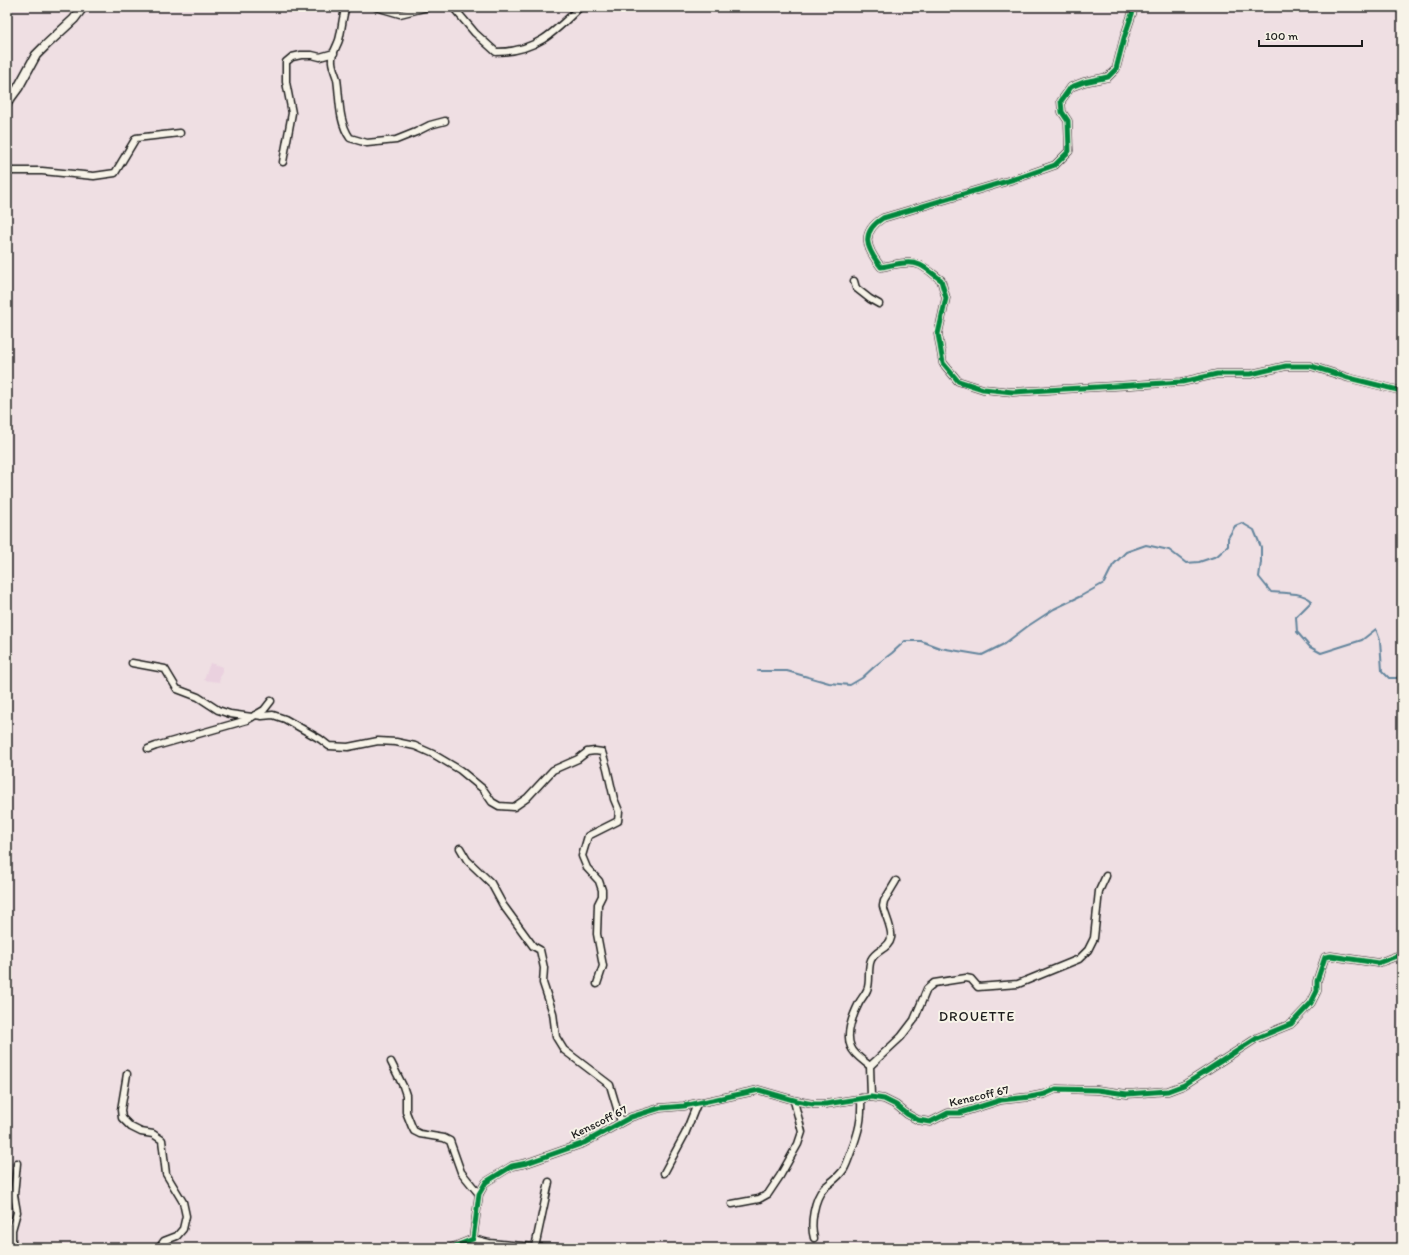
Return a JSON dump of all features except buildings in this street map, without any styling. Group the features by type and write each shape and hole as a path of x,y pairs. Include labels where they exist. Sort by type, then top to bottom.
{"street":[{"path":"7,103 18,88 36,55 74,19 83,7"},
{"path":"346,7 339,40 332,63 336,76 345,131 350,138 367,143 396,140 430,125 445,121"},
{"path":"376,7 400,14 428,7"},
{"path":"454,7 475,33 496,52 508,52 524,49 540,41 559,28 580,7"},
{"path":"1142,7 1134,8 1116,69 1108,77 1084,82 1071,87 1061,101 1062,112 1068,121 1069,151 1055,165 1021,177 883,218 869,231 867,238 868,247 873,257 882,267 911,263 920,265 941,280 946,298 938,334 944,363 958,381 983,389 1013,392 1182,382 1217,374 1252,374 1286,366 1311,366 1349,378 1402,391"},
{"path":"283,162 292,113 286,82 286,62 292,57 301,55 320,57 334,53"},
{"path":"7,171 42,171 94,176 115,173 136,138 180,133"},
{"path":"854,281 856,288 879,304"},
{"path":"132,663 165,669 177,689 198,697 218,710 230,714 253,716 273,715 285,719 320,739 329,746 348,747 378,741 396,742 415,746 433,754 460,770 483,789 492,802 499,806 514,807 527,798 553,770 578,759 587,752 602,752 614,799 619,811 618,821 588,836 582,856 587,868 599,881 602,890 602,896 598,904 597,934 603,966 597,984"},
{"path":"148,749 240,722 264,710 271,701"},
{"path":"460,848 467,860 491,883 503,905 533,946 540,950 544,968 543,982 553,1013 556,1037 564,1050 610,1085 621,1122"},
{"path":"870,1066 901,1037 914,1020 927,988 934,983 966,978 971,979 978,987 1018,984 1079,959 1088,950 1094,938 1099,892 1106,876"},
{"path":"871,1097 870,1066 858,1056 851,1047 848,1036 859,1003 868,990 871,960 891,940 892,934 883,906 884,901 896,882"},
{"name":"Kenscoff 67","path":"479,1194 486,1182 512,1166 527,1163 584,1143 631,1117 660,1108 697,1104 759,1090 794,1100 826,1104 871,1097 890,1102 907,1114 930,1122 948,1113 960,1113 1001,1100 1030,1097 1045,1094 1056,1089 1097,1090 1127,1094 1168,1091 1184,1086 1258,1038 1291,1024 1311,1003 1317,991 1317,981 1325,957 1331,956 1378,963 1402,954"},
{"path":"391,1062 403,1086 406,1095 406,1112 414,1131 420,1134 444,1138 450,1141 461,1172 479,1194 473,1239"},
{"path":"127,1074 121,1110 122,1118 130,1127 141,1132 153,1134 162,1140 166,1174 183,1202 186,1216 183,1229 177,1236 164,1241 159,1248"},
{"path":"814,1238 812,1231 813,1215 817,1202 822,1190 838,1177 845,1168 859,1130 862,1115 861,1098"},
{"path":"732,1204 759,1200 768,1194 780,1176 798,1144 802,1132 794,1100"},
{"path":"664,1173 685,1134 697,1104"},
{"path":"12,1248 12,1230 16,1212 14,1196 17,1163"},
{"path":"536,1247 549,1182"},
{"path":"451,1248 473,1239 489,1243 570,1248"}],"shaded area":[{"path":"210,663 223,667 219,682 204,680"}],"waterway":[{"path":"758,671 787,671 829,683 850,685 862,678 905,641 921,641 940,648 982,655 1004,644 1054,609 1104,583 1113,565 1126,552 1146,545 1169,550 1186,563 1199,562 1217,556 1228,546 1228,538 1235,526 1242,523 1254,530 1261,547 1259,577 1271,592 1298,594 1312,601 1296,617 1297,632 1310,647 1321,653 1362,640 1376,629 1380,640 1382,671 1389,678 1397,678 1402,670"}],"cycle path":[{"path":"1142,7 1134,8 1116,69 1108,77 1084,82 1071,87 1061,101 1062,112 1068,121 1069,151 1055,165 1021,177 883,218 871,229 868,235 869,248 881,267 901,263 916,264 925,268 941,280 946,298 938,334 943,363 958,381 983,389 1013,392 1182,382 1217,374 1251,374 1286,366 1311,366 1349,378 1402,391"},
{"path":"451,1248 473,1239 479,1194 486,1182 512,1166 527,1163 584,1143 631,1117 660,1108 684,1106 759,1090 813,1104 826,1104 871,1097 884,1099 896,1105 907,1114 918,1120 930,1122 948,1113 960,1113 1001,1100 1030,1097 1045,1094 1056,1089 1097,1090 1127,1094 1168,1091 1184,1085 1257,1038 1291,1024 1311,1003 1317,991 1317,981 1325,957 1331,956 1378,963 1402,954"}],"district":[{"name":"DROUETTE","path":"977,1016"}]}
